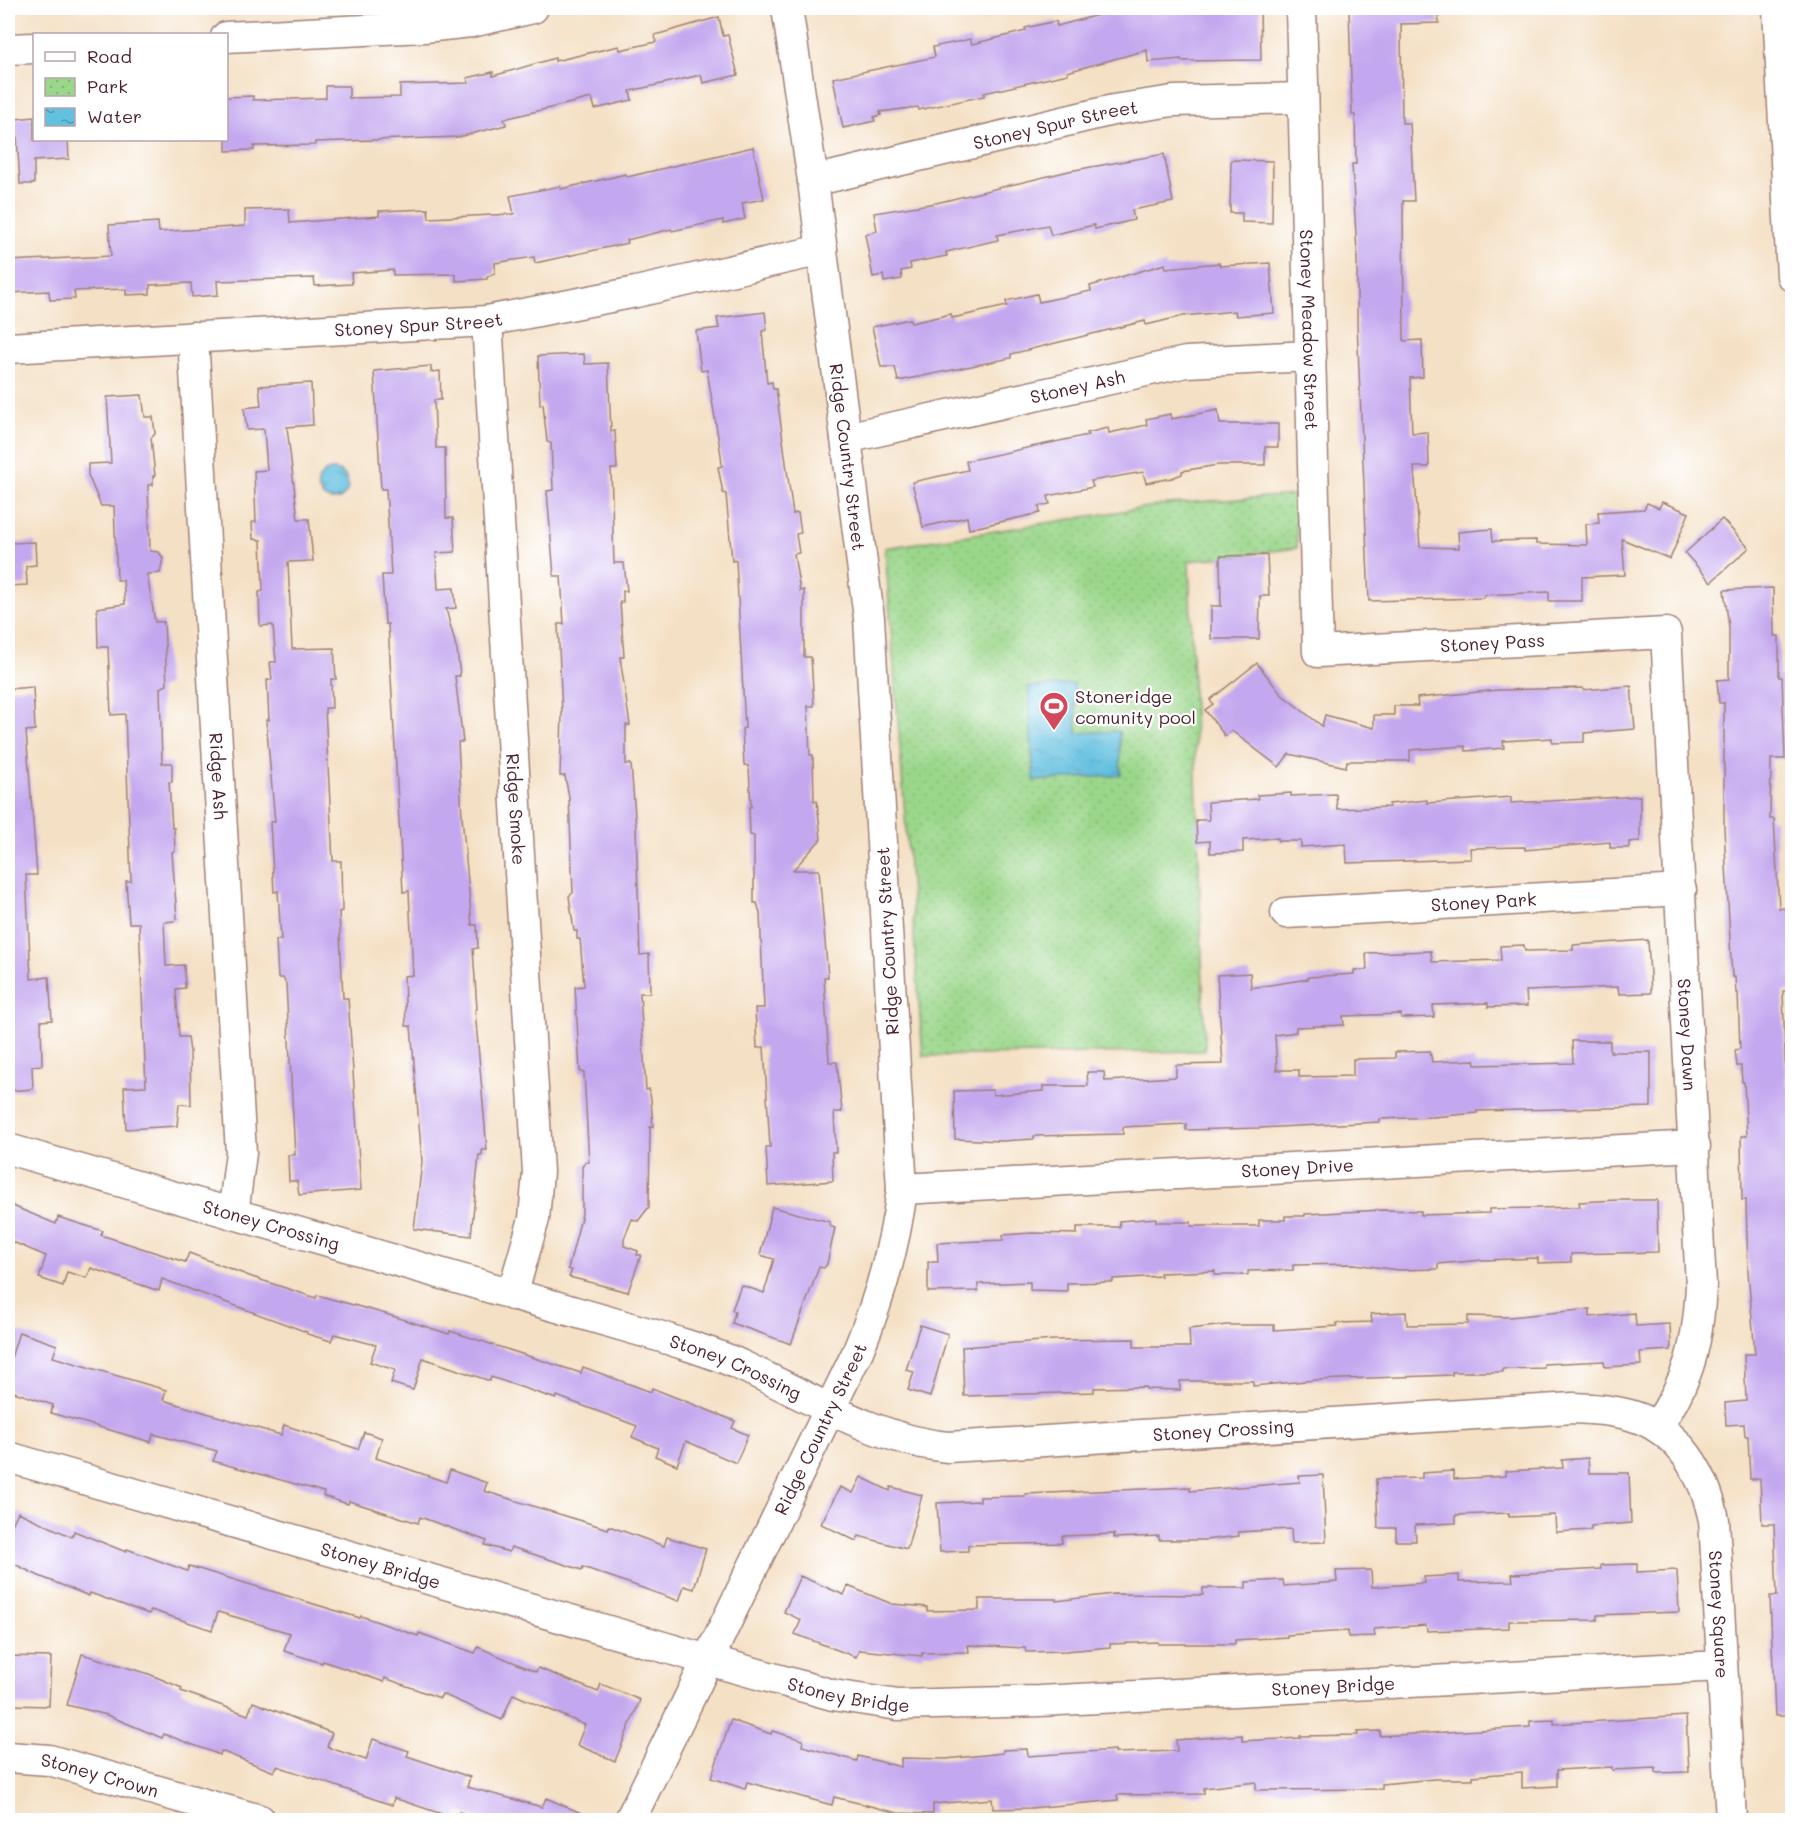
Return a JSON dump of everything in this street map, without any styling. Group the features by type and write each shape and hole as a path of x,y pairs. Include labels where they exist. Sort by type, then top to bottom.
{"street":[{"path":"228,38 424,27 471,22 533,8"},
{"name":"Ridge Country Street","path":"630,1821 831,1408 873,1315 896,1235 902,1189 869,618 813,181 787,8"},
{"name":"Stoney Meadow Street","path":"1301,8 1318,652"},
{"path":"1778,8 1792,276"},
{"path":"8,49 33,48"},
{"name":"Stoney Spur Street","path":"813,181 1113,110 1173,101 1303,98"},
{"name":"Stoney Spur Street","path":"8,348 487,321 636,292 822,250"},
{"name":"Ridge Smoke","path":"487,321 538,1172 534,1219 512,1295"},
{"name":"Ridge Ash","path":"193,337 241,1153 232,1214"},
{"name":"Stoney Ash","path":"846,438 1186,362 1311,356"},
{"name":"Stoney Pass","path":"1318,652 1666,633"},
{"name":"Stoney Dawn","path":"1657,1427 1682,1385 1691,1364 1699,1318 1701,1285 1666,633"},
{"name":"Stoney Park","path":"1286,914 1681,890"},
{"name":"Stoney Drive","path":"902,1189 1695,1146"},
{"name":"Stoney Crossing","path":"8,1149 662,1337 737,1363 887,1434 919,1444 948,1447 1573,1408 1624,1414 1657,1427"},
{"name":"Stoney Square","path":"1657,1427 1682,1450 1698,1470 1708,1492 1714,1520 1731,1821"},
{"name":"Stoney Bridge","path":"8,1457 833,1695 897,1705 1040,1701 1722,1666"},
{"name":"Stoney Crown","path":"8,1757 49,1760 260,1821"}],"green space":[{"path":"1295,495 1297,548 1189,561 1205,1051 923,1056 885,548 1168,504"}],"water":[{"path":"333,470 344,474 348,485 344,496 333,500 322,496 318,485 322,474"},
{"name":"Stoneridge comunity pool","path":"1074,684 1077,733 1119,731 1121,775 1034,781 1028,687"}],"building":[{"path":"1124,8 1260,8 1261,60 1181,61 1181,59 1148,62 1147,50 1067,72 1068,74 984,93 984,96 919,110 918,107 880,112 881,115 874,117 875,121 843,128 833,78 935,57 933,47 970,39 972,44 1026,31 1025,28 1056,21 1057,26"},
{"path":"1349,8 1438,8 1439,23 1401,24 1402,123 1410,123 1414,201 1403,201 1404,341 1422,340 1423,377 1410,378 1412,433 1428,432 1429,467 1414,467 1420,547 1459,548 1458,532 1492,529 1493,541 1536,540 1536,544 1587,545 1586,524 1599,523 1598,512 1644,509 1647,503 1659,508 1662,502 1689,513 1670,559 1622,539 1625,575 1582,577 1582,601 1549,601 1549,592 1484,595 1483,598 1369,601 1357,324 1357,253 1352,164 1356,164 1355,115 1352,115"},
{"path":"719,17 723,36 728,35 738,75 703,83 701,75 630,91 632,100 595,109 592,98 504,119 506,125 459,137 315,142 315,145 254,146 254,150 226,151 228,97 253,96 253,100 326,98 326,86 349,86 349,98 400,97 400,85 469,83 467,78 493,72 493,76 555,58 555,61 619,46 620,50 656,42 655,35"},
{"path":"33,117 33,141 68,141 69,159 34,161 34,184 20,184 16,119"},
{"path":"753,147 764,199 742,203 745,219 723,224 723,220 672,231 671,229 627,240 628,243 535,263 534,257 495,263 495,273 487,279 456,281 456,274 393,275 393,270 351,273 352,284 315,286 314,278 217,281 218,295 192,297 191,283 150,285 150,294 126,295 126,289 74,291 75,299 50,300 49,291 8,293 8,261 111,256 109,225 158,222 159,232 245,226 245,210 289,209 290,223 379,216 379,211 428,209 429,218 514,214 510,196 560,186 561,189 626,174 627,177"},
{"path":"1164,154 1173,202 1132,210 1134,220 1095,229 1094,225 1051,235 1048,225 997,235 998,240 946,252 947,256 910,263 911,269 901,271 902,279 884,282 883,275 873,277 865,234 877,231 874,213 936,203 1069,171"},
{"path":"1231,160 1273,161 1272,223 1242,222 1242,213 1230,213"},
{"path":"1219,263 1220,266 1270,263 1274,313 1236,316 1235,311 1183,316 1146,325 1145,321 1011,354 1011,358 898,381 895,367 881,367 872,327 910,319 911,323 951,314 952,318 1007,306 1006,301 1037,294 1039,302 1091,291 1090,286 1165,264 1166,268"},
{"path":"765,312 767,330 762,331 767,383 772,382 773,389 776,389 793,514 798,513 801,533 796,534 799,553 794,554 800,591 804,590 804,657 811,657 814,706 808,706 810,755 813,755 814,801 817,801 821,839 793,870 819,870 828,977 824,977 829,1062 837,1062 842,1112 834,1112 836,1152 832,1152 833,1181 768,1186 766,1147 770,1147 764,1047 757,1048 755,1008 764,1008 760,913 757,903 754,903 754,836 750,835 749,766 744,765 742,729 745,728 736,560 732,561 726,494 723,493 718,467 722,466 721,455 707,370 701,371 696,331 719,328 717,318"},
{"path":"584,354 585,364 608,363 611,431 615,431 617,469 611,469 614,563 624,563 627,591 623,591 623,602 620,602 624,657 620,657 630,725 626,725 626,764 631,764 636,828 640,955 649,954 650,993 640,993 646,1090 649,1089 651,1099 653,1127 650,1127 649,1207 638,1221 632,1219 624,1239 624,1246 638,1251 637,1255 641,1255 628,1292 569,1277 572,1270 568,1269 582,1214 582,1167 585,1162 589,1162 584,1072 580,1072 575,987 584,986 580,939 577,939 577,931 574,931 569,896 573,893 569,797 565,776 560,776 562,714 558,624 564,624 561,576 554,576 547,491 553,490 551,443 547,442 543,404 540,405 538,356"},
{"path":"431,366 431,372 440,371 441,400 434,400 436,448 445,448 446,518 453,518 455,552 436,553 438,589 454,588 456,608 446,609 457,650 460,676 455,676 463,742 458,742 462,816 472,925 477,925 478,948 473,949 477,1009 475,1010 487,1150 482,1150 482,1155 479,1155 471,1236 414,1229 422,1162 411,1026 406,1026 404,976 413,975 409,891 403,892 388,624 385,624 382,575 391,575 386,489 381,489 374,371"},
{"path":"311,383 313,425 287,427 298,519 309,519 313,561 288,562 292,649 334,648 336,679 331,679 332,708 325,708 333,861 341,861 342,911 339,912 343,998 348,998 361,1190 299,1195 297,1181 289,1181 288,1155 295,1155 286,984 283,978 278,978 276,940 281,940 278,891 274,892 270,822 275,822 266,720 269,720 267,680 272,680 270,662 276,662 273,625 260,626 259,592 263,591 261,540 253,539 252,522 256,522 254,471 267,470 264,429 247,430 244,408 261,406 259,386"},
{"path":"142,395 145,417 153,417 155,434 151,438 155,476 153,476 153,485 148,485 150,551 159,552 163,558 160,573 147,574 155,622 164,622 167,685 160,688 162,763 172,763 172,782 169,782 172,828 174,828 175,851 172,852 177,918 175,921 164,922 166,966 184,965 185,988 176,989 179,1037 188,1037 190,1052 191,1105 179,1104 177,1126 126,1129 124,1087 146,1086 139,923 129,923 126,881 131,881 125,714 111,715 108,647 98,647 97,608 125,604 123,580 117,580 114,506 101,506 88,475 88,464 111,463 107,397"},
{"path":"1218,410 1220,424 1278,424 1278,447 1265,447 1265,465 1218,465 1182,471 1182,474 1172,478 1146,483 1143,472 1091,481 1093,487 1048,496 1050,504 1039,506 1040,513 969,529 967,517 923,527 912,482 968,470 966,461 1088,435 1087,433 1108,428 1109,433 1147,425 1146,419 1170,414 1171,419"},
{"path":"1722,519 1749,548 1711,582 1685,553"},
{"path":"35,542 36,565 26,566 27,585 8,586 8,543"},
{"path":"1267,555 1269,596 1260,596 1259,639 1211,639 1211,606 1221,606 1220,556"},
{"path":"1773,588 1774,636 1779,636 1779,677 1782,677 1785,759 1771,759 1770,819 1774,819 1779,908 1792,909 1792,991 1783,991 1786,1085 1790,1085 1792,1125 1790,1125 1792,1390 1789,1391 1792,1439 1792,1716 1775,1716 1770,1596 1777,1596 1774,1524 1762,1524 1760,1479 1750,1479 1748,1436 1745,1436 1744,1424 1726,1425 1725,1403 1746,1401 1744,1354 1755,1354 1748,1271 1746,1200 1742,1200 1741,1136 1747,1136 1744,1082 1742,1082 1741,1066 1737,1066 1735,1050 1740,1049 1738,993 1736,993 1735,977 1732,977 1724,828 1724,703 1719,703 1717,680 1729,679 1729,627 1724,590"},
{"path":"1257,663 1281,694 1322,726 1325,715 1374,728 1374,715 1394,715 1394,706 1418,706 1417,698 1499,690 1583,688 1583,690 1631,686 1635,729 1584,733 1584,742 1552,743 1552,738 1503,741 1504,748 1466,751 1465,746 1410,750 1410,761 1347,761 1346,767 1289,754 1279,767 1232,731 1225,736 1205,710 1213,704 1210,700"},
{"path":"33,687 35,730 26,731 37,875 26,875 31,979 49,977 52,1020 41,1021 42,1065 32,1066 33,1089 8,1091 8,689"},
{"path":"1291,793 1291,796 1336,794 1337,809 1389,807 1389,804 1427,800 1427,803 1511,797 1511,803 1640,796 1640,841 1629,842 1629,848 1610,848 1610,842 1525,850 1525,847 1470,848 1471,859 1347,863 1346,844 1301,847 1301,841 1278,841 1278,838 1243,840 1243,852 1210,853 1210,841 1197,842 1196,820 1209,820 1208,802 1258,799 1257,795"},
{"path":"1648,940 1651,993 1619,994 1618,987 1526,991 1527,1006 1488,1007 1488,1003 1433,1005 1434,1017 1401,1018 1401,1014 1343,1016 1344,1025 1296,1027 1296,1032 1275,1035 1277,1070 1299,1070 1299,1077 1353,1076 1353,1059 1395,1058 1395,1052 1430,1051 1432,1062 1474,1060 1475,1065 1573,1063 1572,1041 1610,1041 1610,1052 1651,1052 1651,1107 1477,1111 1477,1113 1433,1117 1380,1119 1380,1122 1260,1128 1186,1130 1186,1124 1123,1127 1123,1134 1034,1136 1034,1139 1002,1141 955,1139 954,1091 993,1090 993,1095 1043,1091 1043,1086 1088,1086 1087,1072 1104,1072 1105,1081 1176,1077 1176,1065 1223,1064 1217,975 1250,973 1251,988 1308,979 1308,977 1354,974 1354,970 1367,970 1366,953 1431,951 1432,962 1501,960 1500,946 1524,945 1525,951 1573,950 1573,945"},
{"path":"1657,1200 1658,1252 1571,1254 1571,1262 1538,1263 1538,1258 1483,1260 1438,1264 1438,1269 1398,1270 1354,1264 1293,1265 1293,1270 1248,1271 1248,1275 1215,1275 1215,1271 1160,1273 1161,1276 1113,1279 1113,1282 1067,1283 1067,1291 1030,1290 1030,1282 978,1284 978,1291 928,1292 928,1262 938,1262 937,1243 1003,1240 1003,1235 1032,1233 1077,1234 1077,1227 1120,1227 1119,1221 1156,1218 1156,1222 1191,1222 1191,1226 1259,1226 1259,1220 1285,1220 1285,1216 1305,1216 1305,1214 1383,1210 1421,1211 1421,1215 1489,1213 1489,1209 1580,1207 1579,1202"},
{"path":"8,1204 56,1224 58,1217 103,1231 101,1235 185,1262 189,1253 316,1298 317,1295 449,1334 450,1331 581,1373 583,1367 651,1392 652,1388 735,1421 732,1428 748,1435 736,1463 686,1441 677,1465 655,1456 658,1448 632,1437 637,1426 557,1396 556,1399 491,1377 490,1381 423,1358 413,1390 391,1383 395,1370 370,1362 376,1345 334,1334 331,1341 307,1334 307,1332 162,1279 159,1291 91,1268 87,1278 67,1272 63,1286 39,1278 46,1256 8,1240"},
{"path":"772,1207 830,1222 829,1226 835,1228 827,1264 824,1268 819,1267 791,1344 732,1323 735,1312 732,1310 741,1285 764,1293 774,1259 760,1255"},
{"path":"1590,1309 1590,1317 1635,1313 1636,1326 1670,1324 1671,1350 1640,1352 1641,1365 1605,1367 1604,1361 1544,1364 1544,1368 1503,1369 1503,1372 1452,1372 1452,1375 1316,1380 1253,1386 1253,1381 1180,1381 1180,1390 1146,1389 1146,1387 1094,1388 1094,1392 964,1396 962,1347 1054,1340 1134,1339 1134,1347 1190,1347 1189,1329 1227,1325 1274,1325 1274,1330 1337,1326 1337,1323 1372,1322 1371,1314 1406,1312 1407,1325 1468,1324 1468,1316 1510,1317"},
{"path":"920,1325 948,1334 930,1397 908,1390 914,1372 906,1370"},
{"path":"19,1332 57,1345 53,1357 166,1390 163,1400 281,1435 284,1425 358,1449 364,1432 382,1438 376,1458 446,1482 450,1470 487,1483 484,1491 608,1529 609,1526 664,1546 667,1537 706,1549 694,1589 684,1586 679,1601 583,1567 582,1570 511,1547 509,1552 485,1545 487,1541 420,1517 418,1523 349,1501 348,1504 323,1496 324,1492 213,1461 217,1451 153,1434 151,1442 51,1413 53,1405 8,1390 8,1368"},
{"path":"1588,1458 1589,1473 1629,1473 1631,1523 1591,1526 1591,1530 1556,1532 1555,1515 1509,1517 1509,1513 1456,1515 1456,1523 1415,1525 1416,1541 1396,1541 1396,1528 1378,1528 1376,1479 1422,1478 1422,1473 1453,1471 1454,1479 1506,1476 1506,1471 1563,1468 1562,1460"},
{"path":"1323,1475 1326,1542 1292,1543 1291,1529 1238,1532 1239,1536 1204,1540 1159,1540 1159,1536 1114,1538 1114,1534 1062,1536 1062,1543 968,1545 968,1551 940,1552 937,1503 980,1501 980,1497 1025,1496 1025,1494 1190,1487 1190,1491 1300,1482 1299,1476"},
{"path":"861,1477 890,1491 891,1487 922,1495 907,1549 859,1536 856,1541 821,1524 840,1487 853,1493"},
{"path":"18,1512 72,1537 74,1531 126,1552 127,1549 187,1571 189,1566 360,1618 361,1616 418,1636 419,1633 475,1653 478,1647 536,1672 538,1668 598,1692 601,1684 640,1700 615,1761 577,1745 585,1725 513,1694 502,1720 442,1694 440,1698 385,1678 384,1682 323,1661 322,1663 284,1651 290,1633 218,1612 212,1630 151,1610 149,1614 90,1593 89,1596 39,1576 8,1561 8,1533"},
{"path":"1637,1564 1637,1572 1677,1570 1679,1612 1597,1615 1597,1620 1509,1621 1509,1628 1427,1631 1426,1625 1374,1629 1375,1636 1348,1637 1348,1631 1287,1635 1287,1637 1235,1640 1235,1644 1158,1644 1158,1642 1110,1644 1110,1647 1066,1651 1026,1652 1025,1648 968,1645 969,1652 922,1653 922,1656 859,1650 856,1657 795,1634 801,1620 784,1612 800,1576 844,1595 848,1586 892,1604 927,1607 927,1611 979,1610 979,1599 1056,1599 1056,1601 1113,1594 1203,1595 1203,1588 1246,1588 1246,1582 1283,1580 1284,1586 1337,1582 1336,1571 1371,1570 1372,1587 1424,1583 1424,1577 1459,1575 1459,1582 1513,1581 1512,1574 1601,1569 1601,1565"},
{"path":"82,1654 149,1674 182,1688 181,1691 248,1715 253,1702 332,1733 327,1747 366,1760 373,1739 409,1751 407,1756 470,1777 467,1787 542,1807 546,1798 600,1821 490,1821 459,1812 457,1819 394,1798 392,1805 277,1766 274,1772 221,1751 220,1755 164,1734 162,1738 107,1715 67,1705"},
{"path":"8,1656 51,1657 49,1706 8,1705"},
{"path":"1686,1716 1689,1772 1656,1773 1656,1768 1612,1770 1612,1767 1557,1770 1557,1786 1522,1788 1522,1772 1473,1776 1473,1779 1434,1779 1382,1784 1382,1789 1256,1790 1256,1782 1204,1788 1204,1794 1117,1795 1118,1800 1030,1808 993,1809 992,1799 933,1804 933,1814 898,1813 834,1797 832,1805 747,1782 745,1789 711,1778 731,1720 771,1734 772,1731 803,1740 802,1746 857,1761 858,1756 901,1767 901,1758 946,1759 1003,1753 1003,1750 1027,1749 1028,1756 1115,1750 1115,1753 1177,1751 1176,1740 1242,1735 1242,1741 1300,1738 1300,1736 1358,1735 1357,1732 1380,1731 1380,1736 1530,1727 1530,1721 1554,1720 1554,1724"}],"place":[{"name":"Stoneridge comunity pool","path":"1054,732"}]}
